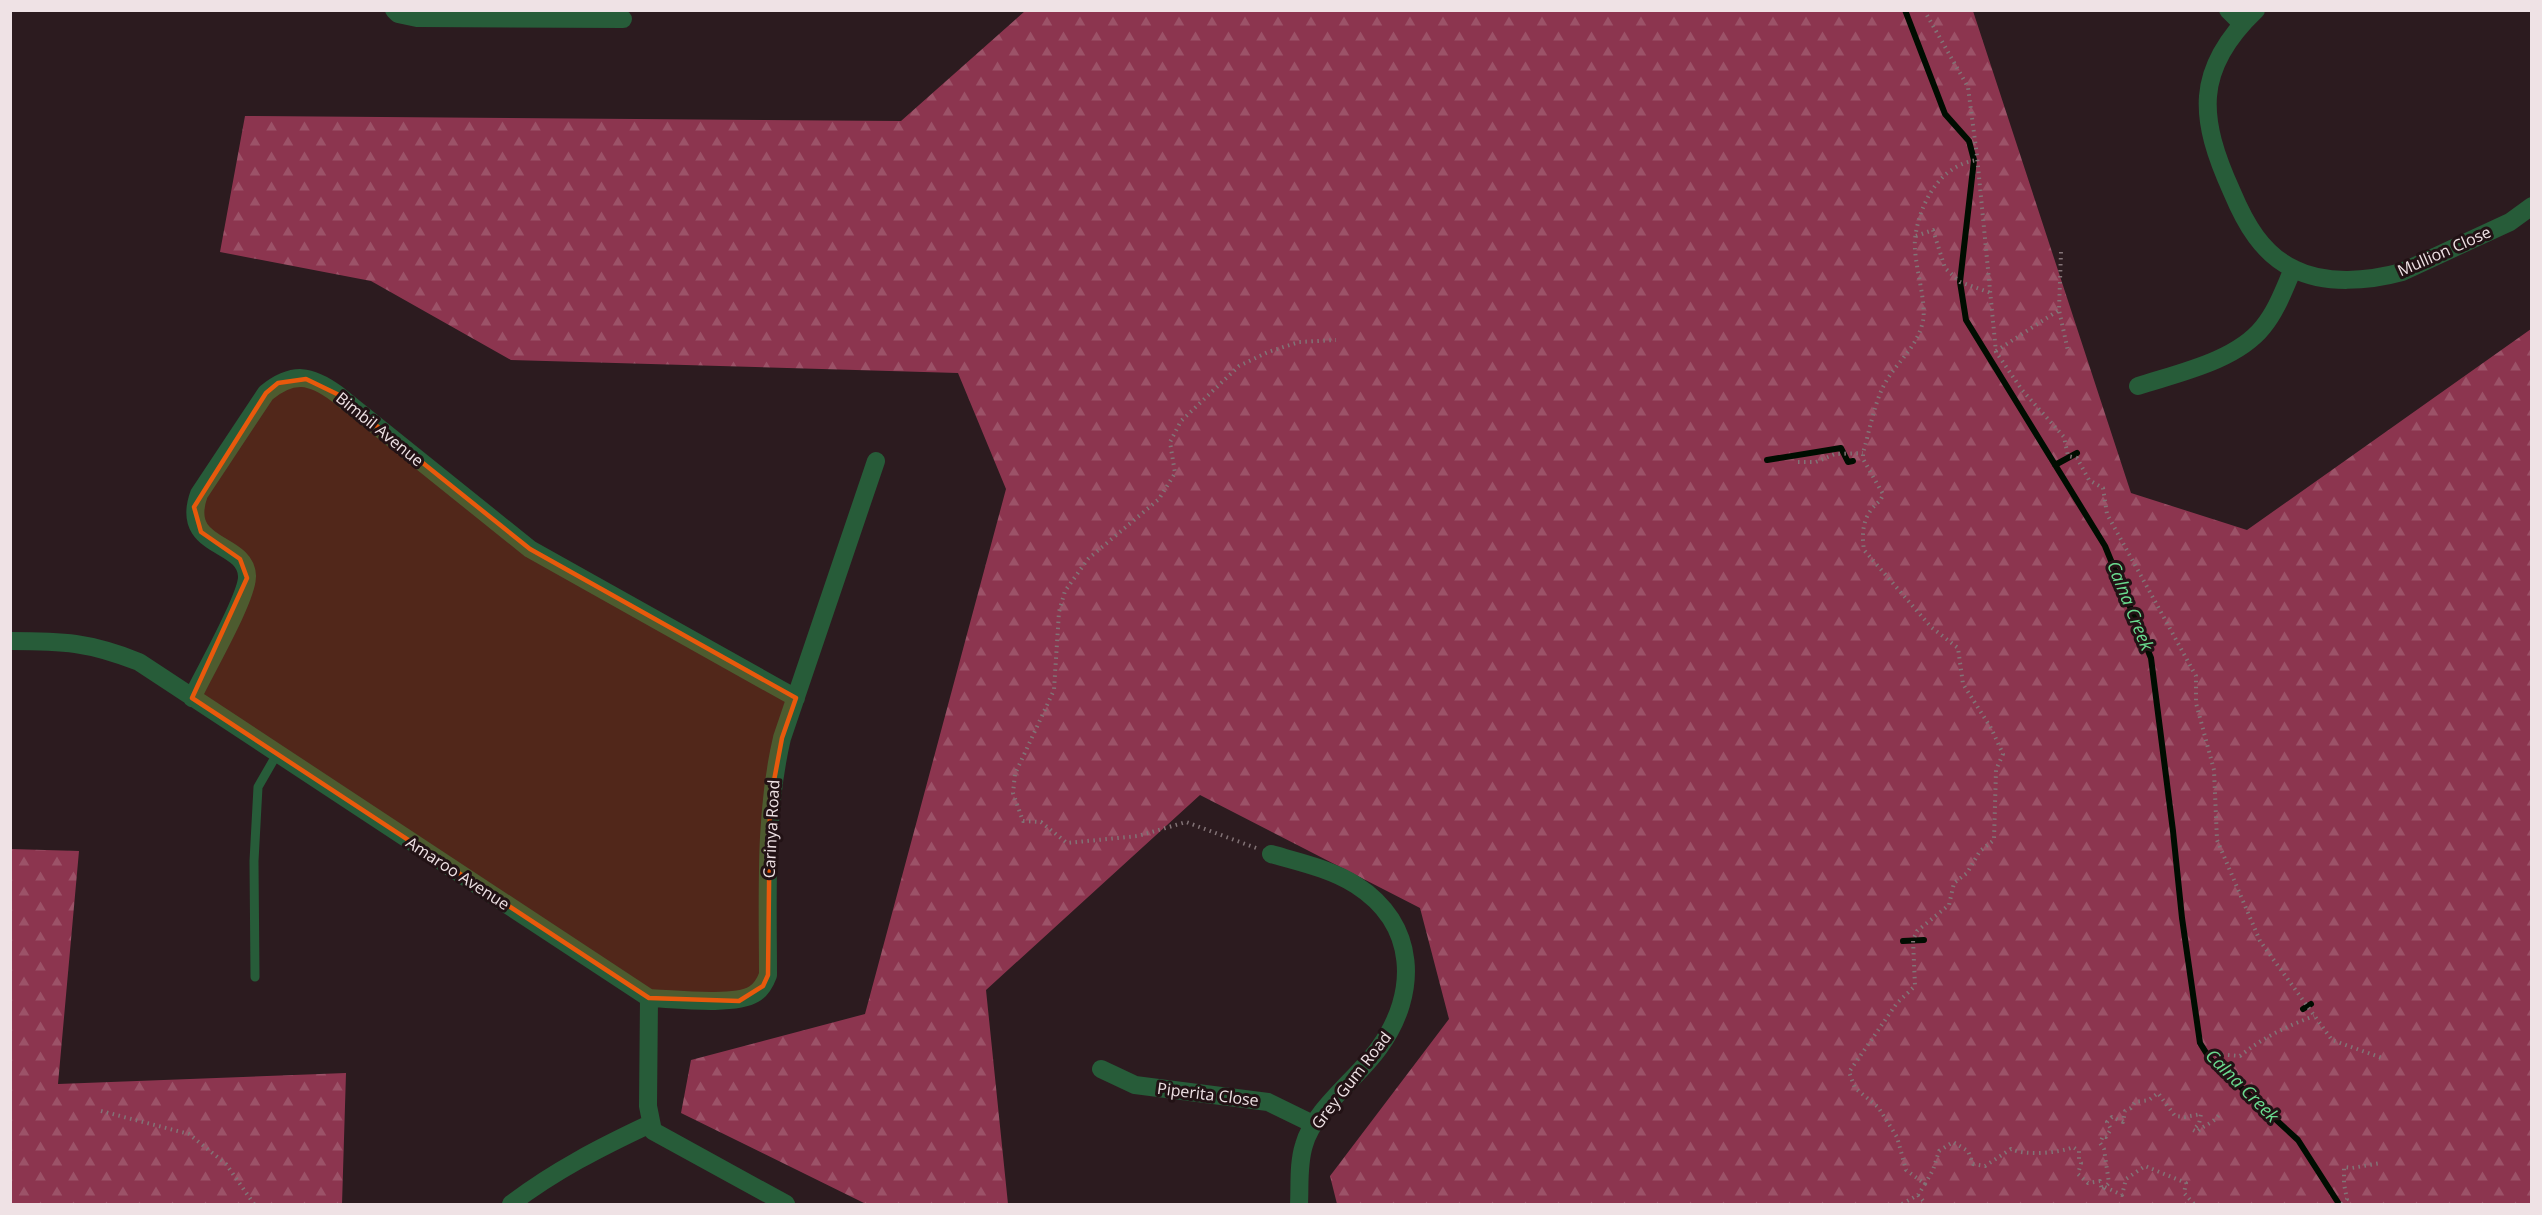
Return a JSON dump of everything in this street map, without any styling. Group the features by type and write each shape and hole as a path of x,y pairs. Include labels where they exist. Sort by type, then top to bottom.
{"street":[{"path":"394,10 398,14 417,18 623,19"},
{"path":"2228,10 2242,24"},
{"name":"Mullion Close","path":"2256,10 2228,41 2212,79 2208,99 2208,122 2211,140 2248,226 2261,245 2293,269 2324,278 2342,279 2377,278 2402,272 2510,222 2532,206"},
{"path":"2138,386 2222,357 2250,341 2273,314 2293,269"},
{"name":"Bimbil Avenue","path":"192,698 240,602 247,578 246,568 240,560 201,532 195,520 194,507 199,494 266,393 278,383 306,379 318,381 337,394 530,549 796,698"},
{"name":"Carinya Road","path":"650,998 739,1000 754,994 763,986 768,975 770,802 782,738 876,461"},
{"name":"Amaroo Avenue","path":"10,641 64,641 92,645 139,662 650,998"},
{"name":"Grey Gum Road","path":"1271,854 1327,871 1374,897 1394,927 1406,964 1406,990 1399,1014 1379,1049 1314,1124 1304,1145 1299,1204"},
{"path":"650,998 648,1106 653,1131 659,1137 786,1204"},
{"name":"Piperita Close","path":"1101,1070 1135,1085 1268,1102 1314,1124"},
{"path":"511,1204 576,1161 650,1124"}],"lane":[{"path":"255,977 254,861 258,787 277,754"}],"path":[{"path":"1924,10 1968,87 1978,160 1996,352 2022,390 2064,436 2068,456 2077,458 2089,480 2103,488 2107,514 2196,676 2196,703 2214,770 2217,840 2259,941 2332,1040 2382,1058"},
{"path":"1925,1184 1906,1170 1897,1137 1878,1107 1855,1088 1849,1072 1897,1003 1915,986 1913,940 1917,930 1949,905 1954,883 1967,873 1980,851 1994,840 1996,770 2003,754 1991,728 1963,684 1958,648 1931,627 1864,550 1862,535 1870,511 1882,499 1883,494 1863,459 1863,453 1883,387 1908,355 1923,321 1916,236 1922,211 1936,182 1957,165 1978,160"},
{"path":"1916,236 1933,230 1945,268 1960,282 1991,293"},
{"path":"2061,252 2059,310 2068,351"},
{"path":"1996,352 2059,310"},
{"path":"1271,854 1186,822 1138,836 1067,843 1041,822 1023,820 1013,793 1015,774 1054,690 1059,612 1065,591 1088,559 1159,499 1175,473 1170,442 1180,421 1239,366 1268,352 1299,342 1336,340"},
{"path":"1798,462 1816,462 1834,454 1863,453"},
{"path":"2216,1054 2240,1056 2256,1042 2314,1016"},
{"path":"1902,1204 1918,1195 1932,1170 1939,1151 1953,1142 1968,1151 1973,1164 1985,1166 2011,1149 2018,1153 2040,1154 2053,1150 2064,1151 2073,1147 2079,1151 2081,1163 2078,1174 2088,1183 2100,1180 2102,1190 2109,1183 2104,1149 2100,1143 2103,1136 2106,1137 2111,1129 2107,1122 2112,1117 2123,1122 2125,1111 2135,1102 2149,1100 2158,1094 2175,1116 2201,1114 2199,1124 2193,1130 2197,1131 2210,1125 2219,1115"},
{"path":"101,1111 189,1134 226,1164 254,1204"},
{"path":"2342,1204 2347,1199 2344,1167 2352,1168 2380,1163"},
{"path":"2105,1187 2122,1195 2126,1179 2145,1166 2186,1183 2184,1193 2194,1204"},
{"path":"1918,1195 1926,1204"}],"highlighted area":[{"path":"306,379 337,394 530,549 796,698 782,738 770,802 768,975 763,986 739,1001 649,998 192,698 247,578 240,559 201,532 194,507 266,393 278,383"}],"green space":[{"path":"1025,11 1973,11 2131,493 2247,530 2531,329 2531,1204 1337,1204 1330,1176 1449,1019 1420,908 1200,795 986,990 1008,1204 866,1204 681,1113 691,1060 865,1014 1006,489 958,373 511,360 371,281 220,252 245,116 901,121"},
{"path":"11,849 79,851 58,1084 346,1073 342,1204 11,1204"}],"waterway":[{"name":"Calna Creek","path":"1905,10 1945,114 1969,141 1974,160 1960,282 1966,320 2105,546 2151,658 2182,918 2200,1043 2210,1059 2298,1140 2339,1204"},
{"path":"1767,460 1841,448 1848,462 1853,461"},
{"path":"2055,465 2077,453"},
{"path":"1903,941 1924,940"},
{"path":"2303,1009 2311,1004"}]}
